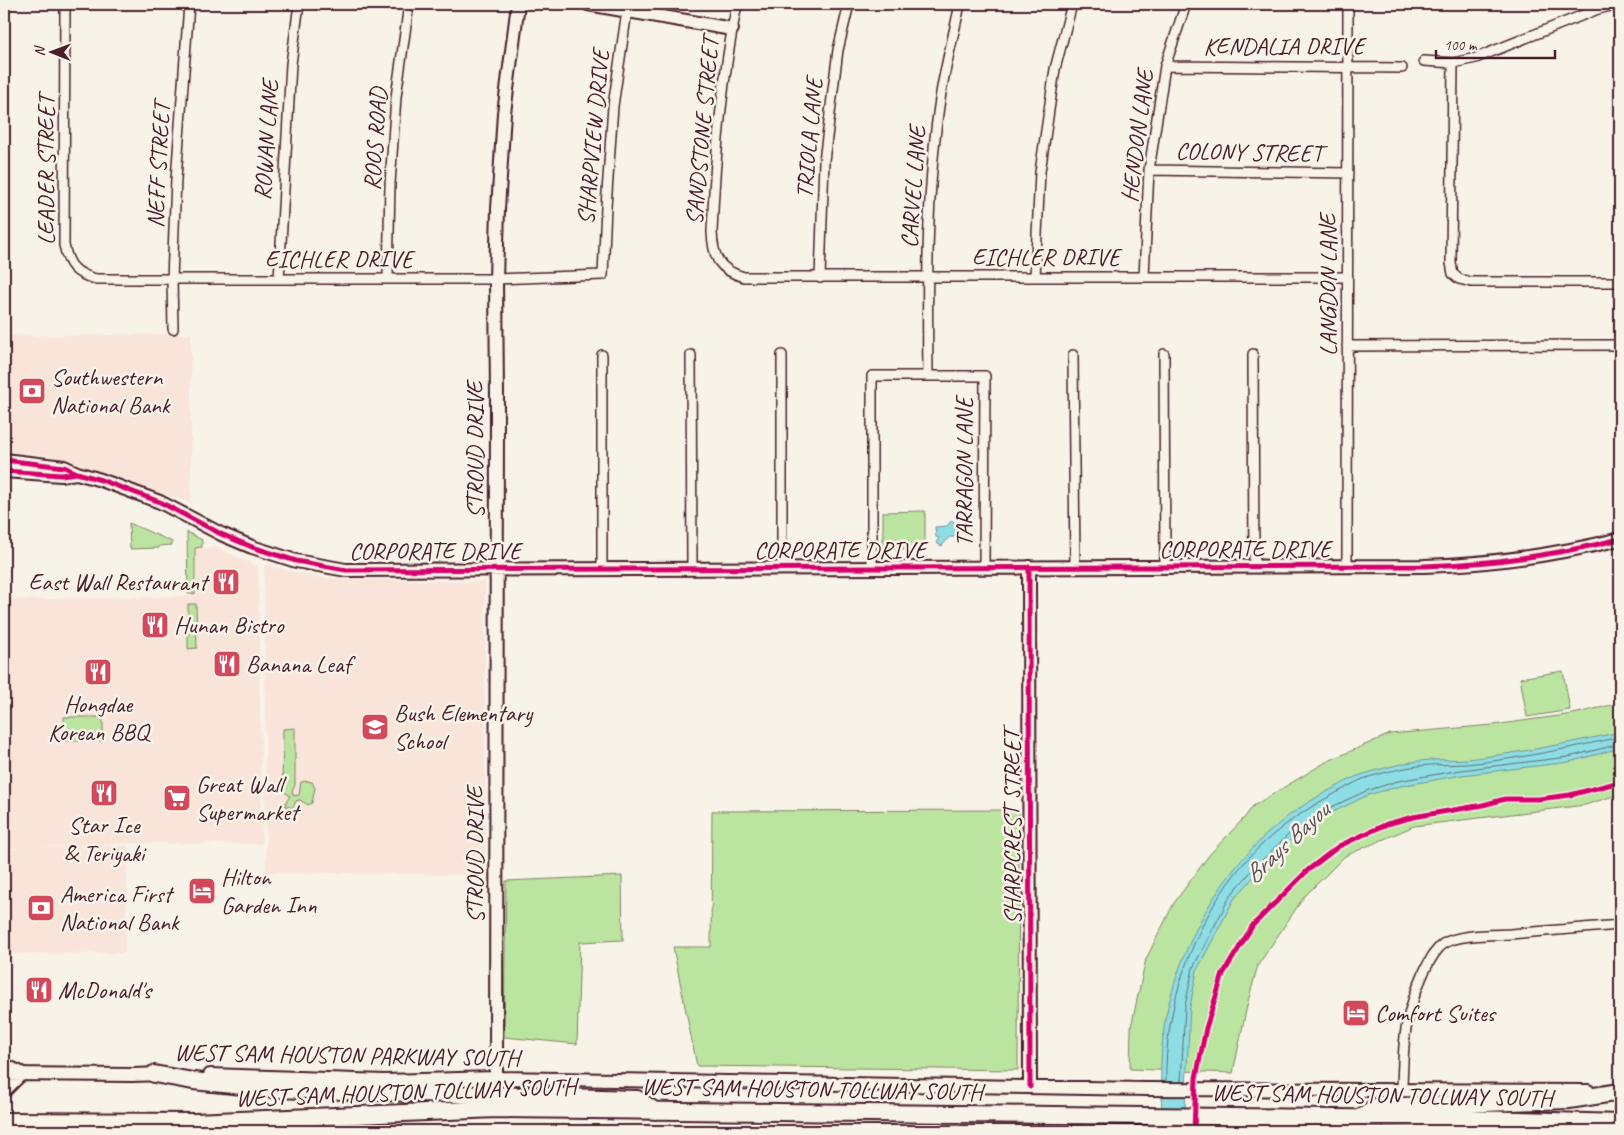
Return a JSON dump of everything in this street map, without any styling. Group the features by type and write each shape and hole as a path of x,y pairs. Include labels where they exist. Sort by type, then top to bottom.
{"highway":[{"path":"154,1074 193,1081 272,1089 637,1099 656,1111"},
{"path":"1358,1119 1376,1107 1569,1100 1620,1092"},
{"name":"WEST SAM HOUSTON TOLLWAY SOUTH","path":"9,1121 195,1122 496,1109 1620,1123"}],"main road":[{"path":"4,1066 21,1074"}],"street":[{"name":"LEADER STREET","path":"65,4 64,245 67,260 77,272"},
{"name":"NEFF STREET","path":"173,329 172,279 176,179 189,4"},
{"name":"ROWAN LANE","path":"278,279 290,74 300,4"},
{"name":"ROOS ROAD","path":"388,278 390,184 396,97 409,4"},
{"name":"STROUD DRIVE","path":"496,1078 496,279 504,113 518,4"},
{"path":"588,4 627,7 732,29"},
{"name":"SANDSTONE STREET","path":"737,4 716,151 712,240 716,258 721,266 733,274 744,277"},
{"name":"TRIOLA LANE","path":"820,278 824,161 838,50 849,4"},
{"name":"CARVEL LANE","path":"928,376 927,277 932,173 940,102 960,4"},
{"path":"1035,277 1040,172 1056,69 1072,4"},
{"name":"HENDON LANE","path":"1144,277 1149,170 1165,66 1186,4"},
{"name":"LANGDON LANE","path":"1347,566 1348,4"},
{"path":"1424,61 1453,63 1476,58 1598,9 1620,4"},
{"name":"SHARPVIEW DRIVE","path":"603,275 613,106 627,7"},
{"path":"1453,63 1451,263 1453,274 1459,279 1471,282 1620,282"},
{"name":"KENDALIA DRIVE","path":"1165,66 1402,68"},
{"name":"COLONY STREET","path":"1149,170 1348,174"},
{"name":"EICHLER DRIVE","path":"77,272 85,277 96,279 496,279 603,275"},
{"name":"EICHLER DRIVE","path":"744,277 1348,277"},
{"path":"1347,346 1620,345"},
{"path":"1073,354 1074,567"},
{"path":"1164,354 1165,567"},
{"path":"1253,354 1254,567"},
{"path":"602,355 602,568"},
{"path":"691,355 692,568"},
{"path":"782,355 782,568"},
{"path":"872,567 872,376 928,376"},
{"name":"TARRAGON LANE","path":"928,376 985,376 984,567"},
{"name":"CORPORATE DRIVE","path":"4,460 64,467 160,502 221,534 252,547 296,561 346,570 1424,566 1490,562 1565,551 1620,539"},
{"name":"CORPORATE DRIVE","path":"4,471 61,475 77,473"},
{"name":"SHARPCREST STREET","path":"1029,567 1030,1087"},
{"path":"1402,1090 1403,1051 1409,1010 1430,960 1437,949 1444,943 1452,939 1620,924"},
{"name":"WEST SAM HOUSTON PARKWAY SOUTH","path":"4,1074 184,1073 223,1076 384,1080 496,1078 1146,1089 1620,1092"},
{"path":"4,1091 21,1074"}],"shaded area":[{"path":"4,84 11,84 9,312 4,312"},
{"path":"191,334 191,503 47,455 4,452 4,336"},
{"path":"216,547 258,567 262,844 135,843 41,847 128,846 125,953 4,954 4,855 18,848 4,848 4,600 196,596 196,548"},
{"name":"Bush Elementary School","path":"264,565 321,578 485,582 485,875 266,872"}],"green space":[{"path":"925,511 925,549 883,550 883,512"},
{"path":"129,523 172,542 172,545 159,546 159,548 130,549"},
{"path":"187,532 202,540 202,547 195,548 195,594 188,594"},
{"path":"188,604 196,604 197,648 188,649"},
{"path":"1563,671 1570,710 1527,717 1520,678"},
{"path":"1620,703 1620,794 1585,805 1414,826 1345,856 1304,897 1258,965 1248,1001 1233,1073 1130,1069 1131,1027 1146,959 1174,903 1210,854 1253,806 1326,762 1390,734 1493,725 1573,714"},
{"path":"64,717 103,717 103,741 64,741"},
{"path":"295,728 295,785 292,792 294,796 299,795 301,782 312,782 315,788 312,803 308,805 300,800 296,801 293,808 285,806 290,796 282,790 283,729"},
{"path":"1019,810 1018,1070 697,1066 673,947 711,947 712,811"},
{"path":"622,876 623,940 580,942 577,1044 504,1037 506,881"}],"water":[{"path":"952,520 958,526 959,537 949,537 942,546 936,543 939,538 936,537 935,527 947,526"},
{"name":"Brays Bayou","path":"1620,732 1620,748 1569,762 1462,775 1400,786 1368,795 1327,815 1291,839 1234,899 1197,970 1190,1007 1184,1131 1163,1131 1161,1093 1162,1042 1168,1007 1185,955 1198,926 1232,872 1276,826 1302,806 1330,790 1355,777 1384,768 1419,761 1468,759 1506,754"}],"cycle path":[{"path":"4,460 64,467 160,502 221,534 252,547 296,561 346,570 1424,566 1523,558 1572,550 1620,539"},
{"path":"4,471 61,475 77,473"},
{"path":"1029,567 1030,1087"},
{"path":"1194,1131 1196,1078 1206,1028 1223,974 1253,925 1308,870 1339,846 1387,824 1505,799 1539,799 1570,795 1620,782"}],"place":[{"name":"Southwestern National Bank","path":"32,391"},
{"name":"East Wall Restaurant","path":"226,582"},
{"name":"Hunan Bistro","path":"155,625"},
{"name":"Banana Leaf","path":"227,664"},
{"name":"Hongdae Korean BBQ","path":"98,672"},
{"name":"Bush Elementary School","path":"375,727"},
{"name":"Star Ice & Teriyaki","path":"104,793"},
{"name":"Great Wall Supermarket","path":"177,798"},
{"name":"Hilton Garden Inn","path":"202,891"},
{"name":"America First National Bank","path":"41,908"},
{"name":"McDonald's","path":"39,990"},
{"name":"Comfort Suites","path":"1356,1013"}]}
